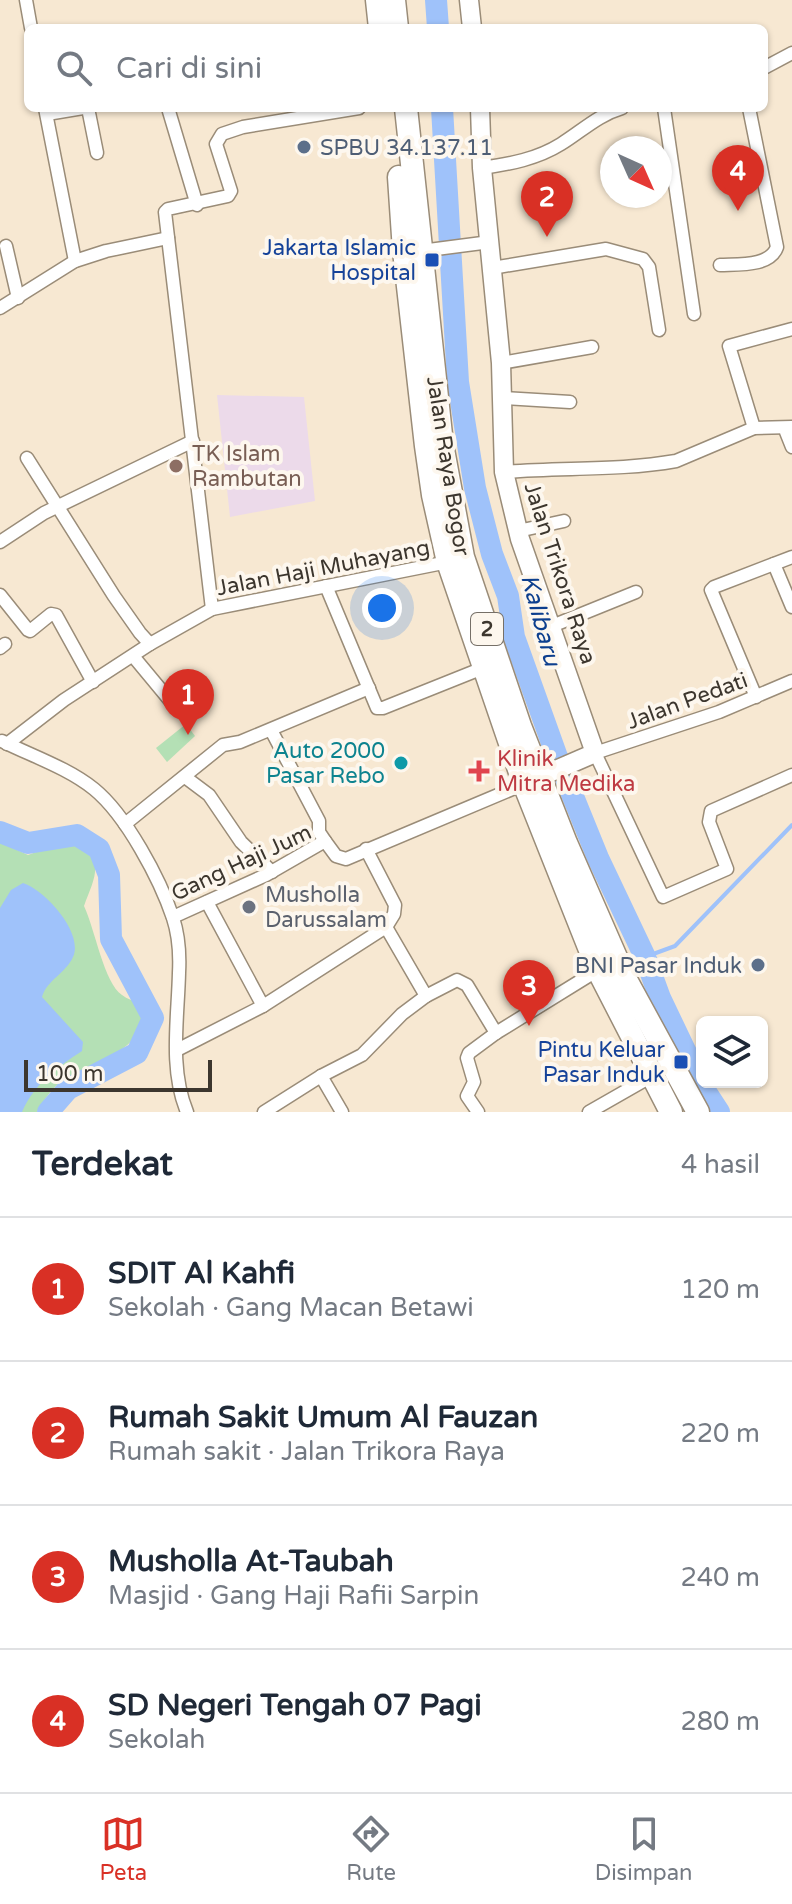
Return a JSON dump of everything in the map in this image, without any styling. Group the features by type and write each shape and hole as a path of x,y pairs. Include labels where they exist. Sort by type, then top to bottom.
{"highway":[{"path":"377,0 380,24"},
{"path":"394,0 397,24"},
{"name":"Jalan Raya Bogor","path":"391,112 426,446 445,512 538,778 598,970 671,1112"},
{"name":"Jalan Raya Bogor","path":"407,112 428,250 448,562 483,668 538,778 625,978 698,1112"}],"street":[{"path":"26,0 30,24"},
{"path":"469,0 472,24"},
{"path":"768,66 792,53"},
{"path":"46,112 75,261"},
{"path":"86,112 97,153"},
{"path":"169,112 197,205"},
{"path":"212,609 165,212 226,198 231,191 216,144 222,134 243,127 335,112"},
{"name":"Jalan Trikora Raya","path":"480,112 482,243 492,268 501,363 504,472 518,531 552,626 589,756 659,893 663,897 727,867 709,822 711,811 792,775"},
{"path":"482,168 510,164 538,155 610,112"},
{"path":"665,112 694,314"},
{"path":"720,265 768,259 777,247 750,112"},
{"path":"0,308 75,261 168,238"},
{"path":"428,250 482,243"},
{"path":"6,246 18,298"},
{"path":"492,268 606,249 643,259 649,267 659,330"},
{"path":"729,346 792,329"},
{"path":"723,333 754,428"},
{"path":"501,363 592,347"},
{"path":"502,398 570,402"},
{"path":"504,472 593,469 676,461 754,428 789,429 792,447"},
{"path":"0,542 59,506 193,441"},
{"path":"27,458 114,596 150,644"},
{"path":"518,531 564,521"},
{"path":"756,697 711,590 792,557"},
{"name":"Jalan Haji Muhayang","path":"4,742 150,644 212,609 448,562"},
{"path":"774,564 792,607"},
{"path":"326,586 377,708 483,668"},
{"path":"552,626 636,592"},
{"path":"0,595 30,631 49,615 56,615 93,682"},
{"path":"133,656 172,703"},
{"name":"Jalan Pedati","path":"589,756 719,712 792,681"},
{"path":"125,824 223,745 271,730 369,688"},
{"path":"271,730 319,821 319,832 325,841"},
{"path":"4,742 72,775 108,801 125,824 173,917 180,963 179,1087 187,1112"},
{"path":"177,1050 263,1006 386,927 394,914 395,905 366,849 589,756"},
{"path":"185,777 209,795 241,842 272,872"},
{"name":"Gang Haji Jum","path":"173,917 272,872 325,841 342,859 366,849"},
{"path":"207,902 263,1006"},
{"path":"386,927 426,996"},
{"path":"478,1112 467,1096 474,1082 468,1057 472,1050 598,970"},
{"path":"264,1112 321,1076 362,1055 402,1014 426,996 453,982 462,981 496,1033"},
{"path":"321,1076 342,1112"},
{"path":"589,1112 652,1076"}],"shaded area":[{"path":"217,395 304,397 315,501 230,517"}],"green space":[{"path":"186,724 195,736 167,762 156,748"},
{"path":"66,841 84,843 94,859 95,873 84,906 110,979 122,995 140,1003 143,1019 138,1033 128,1044 55,1087 37,1112 0,1112 0,842 28,855"}],"water":[{"path":"23,883 51,903 73,936 73,957 42,997 83,1042 82,1051 47,1077 22,1112 0,1112 0,908 11,890"}],"waterway":[{"name":"Kalibaru","path":"436,0 438,24"},
{"name":"Kalibaru","path":"442,112 458,382 475,488 492,554 508,596 514,637 557,757 598,858 645,957 660,998 702,1086 719,1112"},
{"path":"645,957 675,946 792,825"},
{"path":"0,832 28,843 77,835 99,849 109,875 111,939 153,1018 137,1053 68,1089 48,1112"}],"place":[{"name":"SPBU 34.137.11","path":"304,147"},
{"name":"SD Negeri Tengah 07 Pagi","path":"738,211"},
{"name":"Rumah Sakit Umum Al Fauzan","path":"547,237"},
{"name":"Jakarta Islamic Hospital","path":"432,260"},
{"name":"TK Islam Rambutan","path":"176,466"},
{"name":"SDIT Al Kahfi","path":"188,735"},
{"name":"Auto 2000 Pasar Rebo","path":"401,763"},
{"name":"Klinik Mitra Medika","path":"479,771"},
{"name":"Musholla Darussalam","path":"249,907"},
{"name":"BNI Pasar Induk","path":"758,965"},
{"name":"Musholla At-Taubah","path":"529,1026"},
{"name":"Pintu Keluar Pasar Induk","path":"681,1062"}]}
